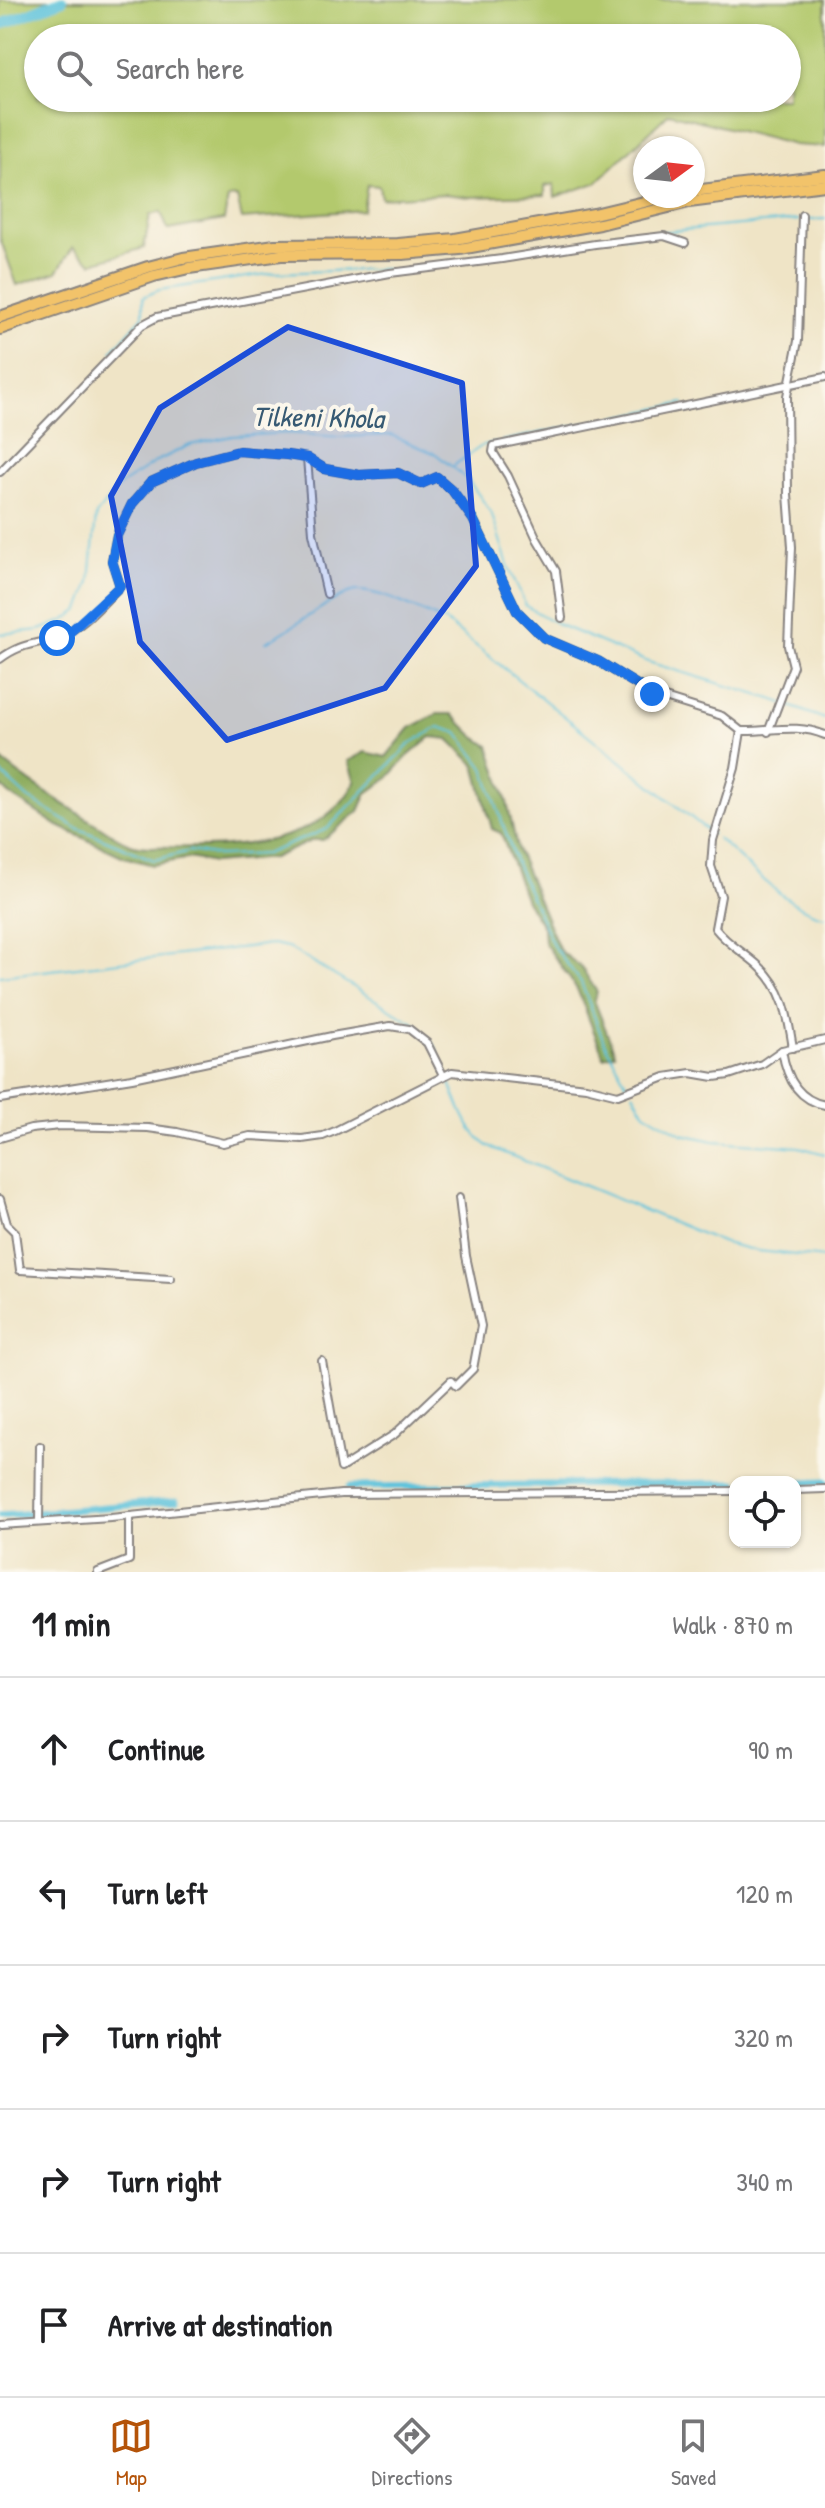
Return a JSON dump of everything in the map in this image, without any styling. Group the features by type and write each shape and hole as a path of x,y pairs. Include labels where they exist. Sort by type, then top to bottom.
{"main road":[{"path":"705,190 825,175"},
{"path":"0,329 154,276 189,268 281,255 403,254 460,249 600,224 689,202 825,185"},
{"path":"0,317 183,258 275,245 398,244 455,239 633,205"}],"street":[{"path":"768,732 793,666 788,646 792,547 788,494 789,385 798,341 802,218"},
{"path":"0,472 142,325 157,317 390,273 595,244 664,236 685,243"},
{"path":"562,618 556,571 493,452 494,446 825,377"},
{"path":"0,659 17,646 57,638 71,631 120,586 112,561 117,535 132,504 151,482 196,462 239,451 307,458 325,469 359,475 398,473 421,484 437,477 452,490 473,519 517,611 544,638 598,661 652,694 722,716 741,731 807,728 825,735"},
{"path":"307,458 313,533 327,594"},
{"path":"741,731 735,768 714,836 711,866 721,896 715,928 726,943 758,965 773,982 785,1003 793,1048"},
{"path":"0,1099 132,1078 390,1026 409,1029 427,1043 443,1075"},
{"path":"0,1138 31,1129 60,1126 148,1128 223,1143 250,1136 278,1140 323,1136 452,1072 586,1087 618,1095 665,1077 691,1073 714,1077 729,1075 762,1064 782,1050 825,1040"},
{"path":"782,1050 785,1070 792,1084 814,1103 825,1105"},
{"path":"322,1361 341,1468 395,1434 451,1381 456,1386 473,1369 481,1326 466,1256 459,1198"},
{"path":"0,1199 7,1224 15,1232 20,1270 171,1279"},
{"path":"39,1519 40,1446"},
{"path":"801,1490 825,1489"},
{"path":"0,1525 39,1519 129,1516 341,1494 729,1491"},
{"path":"98,1572 129,1560 129,1516"}],"highlighted area":[{"path":"288,327 462,383 476,566 385,688 227,740 140,642 111,496 160,408"}],"green space":[{"path":"0,0 825,0 825,147 794,145 669,113 645,136 633,136 633,148 596,183 555,197 554,184 545,186 545,195 469,197 446,194 381,198 379,186 367,185 363,210 242,219 237,197 228,198 224,220 168,230 161,212 150,215 144,248 92,263 73,247 57,272 17,285 0,238"},
{"path":"437,714 452,714 489,746 507,802 518,852 560,951 581,967 597,992 594,1000 615,1053 604,1057 577,989 544,942 543,927 526,901 501,833 492,829 475,765 449,739 431,737 387,779 367,793 359,811 323,840 313,840 273,858 213,863 189,858 153,865 124,857 58,826 0,785 0,759 56,799 133,845 194,847 247,844 298,831 321,820 340,803 355,782 348,761 365,752 386,757 410,728"}],"waterway":[{"path":"0,25 62,0"},
{"path":"806,220 825,219"},
{"path":"625,235 799,220"},
{"path":"112,351 143,316 143,297 159,290 274,273 386,269"},
{"path":"502,441 684,403"},
{"name":"Tilkeni Khola","path":"0,634 40,630 80,610 90,582 96,515 120,485 157,461 190,445 232,436 289,433 339,437 391,435 436,454 468,480 491,512 509,568 526,606 557,624 648,662 771,699 825,719"},
{"path":"453,466 483,445 496,443"},
{"path":"266,642 339,598 357,591 390,598 445,621 712,834"},
{"path":"0,772 28,798 77,828 154,860 190,851 220,856 265,854 327,829 411,743 439,727 458,733 484,768 517,866 554,947 581,982 604,1042 629,1088"},
{"path":"717,838 782,895 811,912 825,916"},
{"path":"0,976 273,944 287,947 417,1025 435,1046 445,1072"},
{"path":"448,1078 468,1124 488,1146 724,1243 758,1251 825,1258"},
{"path":"633,1093 645,1113 682,1134 714,1141 799,1147 825,1154"},
{"path":"801,1483 825,1482"},
{"path":"349,1487 729,1483"},
{"path":"0,1516 176,1501"}],"route":[{"path":"57,638 71,631 120,586 112,561 117,535 132,504 151,482 196,462 239,451 287,455 307,458 325,469 359,475 398,473 421,484 437,477 452,490 473,519 517,611 544,638 598,661 652,694"}]}
